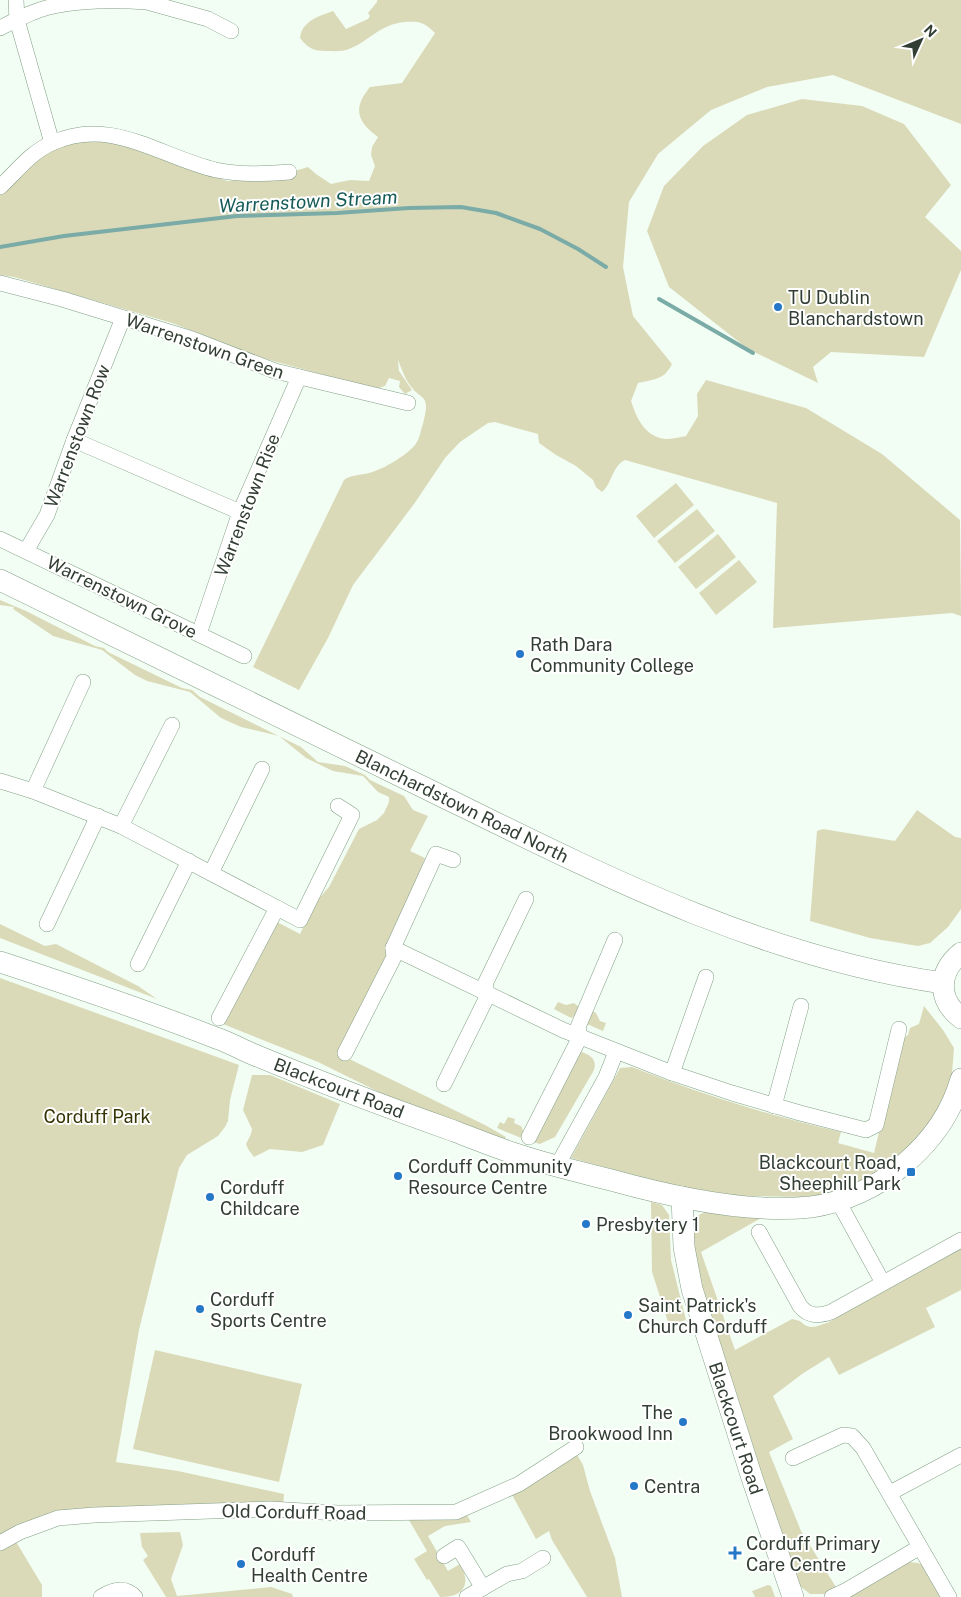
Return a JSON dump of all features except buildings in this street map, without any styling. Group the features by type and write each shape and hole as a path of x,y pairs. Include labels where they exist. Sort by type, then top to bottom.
{"street":[{"path":"16,0 17,20 52,143"},
{"path":"0,28 40,10 72,3 147,1 208,19 231,31"},
{"path":"0,187 29,158 52,143 80,135 102,134 121,136 216,170 243,174 289,172"},
{"name":"Warrenstown Green","path":"1,284 194,339 275,371 408,403"},
{"name":"Warrenstown Row","path":"26,552 47,515 74,440 123,318"},
{"name":"Warrenstown Rise","path":"199,634 240,512 299,377"},
{"path":"74,440 240,512"},
{"name":"Warrenstown Grove","path":"0,539 244,656"},
{"name":"Blanchardstown Road North","path":"0,580 538,844 696,915 745,933 853,966 943,983"},
{"path":"33,791 84,682"},
{"path":"121,826 172,726"},
{"path":"211,873 262,769"},
{"path":"1,784 33,791 121,826 300,920 352,815 338,806"},
{"path":"47,924 98,816"},
{"path":"346,1053 394,956 394,948 436,854 453,860"},
{"path":"138,964 189,861"},
{"path":"444,1084 487,994 485,984 526,899"},
{"path":"219,1018 277,908"},
{"path":"529,1138 580,1037 578,1027 615,940"},
{"path":"394,948 487,994 616,1052 672,1073 774,1106 866,1130 876,1125 899,1029"},
{"path":"961,953 952,961 946,971 943,983 944,996 950,1008 961,1018"},
{"name":"Blackcourt Road","path":"0,962 113,999 219,1039 394,1110 518,1155 644,1189 744,1207 813,1206 838,1201 862,1191 906,1162 924,1144 940,1125 951,1106 961,1079"},
{"path":"672,1073 706,977"},
{"path":"774,1106 801,1006"},
{"path":"557,1166 606,1076 616,1052"},
{"name":"Blackcourt Road","path":"682,1197 684,1247 692,1290 752,1478 793,1597"},
{"path":"838,1201 883,1283"},
{"path":"759,1232 800,1306 809,1314 821,1316 832,1312 961,1240"},
{"path":"793,1458 843,1435 852,1436 862,1445 948,1597"},
{"name":"Old Corduff Road","path":"0,1543 20,1532 58,1518 94,1515 270,1509 338,1513 456,1512 519,1484 576,1447"},
{"path":"890,1493 961,1455"},
{"path":"444,1556 458,1547 483,1588"},
{"path":"832,1597 920,1547"},
{"path":"467,1597 507,1574 522,1571 543,1558"},
{"path":"101,1597 117,1590 126,1591 135,1597"}],"green space":[{"path":"377,0 961,0 961,124 833,75 767,87 711,110 658,154 629,202 623,267 633,316 672,364 662,376 638,383 631,401 639,420 647,431 659,438 666,439 686,436 698,416 697,394 706,380 806,408 882,454 960,520 961,616 952,613 773,628 777,503 625,460 617,466 602,492 596,487 593,480 576,466 539,443 538,434 495,422 488,423 460,442 445,458 414,504 353,585 328,638 299,690 253,667 344,480 381,469 413,447 418,440 426,412 424,399 415,391 404,376 398,360 399,371 412,390 405,394 399,387 400,381 389,378 385,386 376,389 262,358 172,323 14,277 0,275 0,194 43,154 70,142 108,139 227,181 272,178 308,167 331,184 350,180 369,181 375,166 371,155 372,147 378,137 361,120 359,108 361,101 370,87 402,83 435,33 428,26 421,23 404,22 381,29 357,45 343,51 314,50 308,47 300,38 301,32 308,23 317,17 333,11 346,29 368,19 370,16 368,13"},
{"path":"802,99 862,106 904,124 951,185 925,217 961,251 961,270 924,357 831,352 813,367 818,383 748,349 669,287 647,231 664,186 703,146 747,115"},
{"path":"676,483 694,505 654,538 636,516"},
{"path":"697,509 715,531 675,563 657,541"},
{"path":"718,534 736,557 696,589 678,567"},
{"path":"739,560 757,582 716,615 699,593"},
{"path":"0,600 95,646 104,648 108,652 182,688 192,690 200,697 279,736 241,727 221,718 190,692 147,681 135,675 102,650 53,636 13,609 14,607 0,605"},
{"path":"279,736 301,747 318,762 345,766 365,775 370,780 404,796 413,810 428,816 410,851 425,858 385,961 339,1054 485,1125 506,1137 504,1140 387,1096 318,1062 223,1024 277,922 300,934 315,903 329,887 359,829 377,820 384,813 389,802 389,797 378,792 363,776 333,771 306,758"},
{"path":"917,810 955,837 961,838 961,909 948,927 930,943 918,946 870,938 810,921 817,831 823,829 895,841"},
{"path":"0,924 45,946 56,944 138,986 157,999 0,938"},
{"name":"Corduff Park","path":"0,978 239,1065 230,1100 228,1121 225,1127 218,1136 187,1155 179,1168 139,1330 116,1462 178,1471 284,1494 283,1507 86,1513 15,1540 42,1585 42,1597 0,1597"},
{"path":"558,1002 566,1005 574,1003 579,1007 576,1015 571,1018 554,1009"},
{"path":"924,1006 943,1030 954,1048 952,1074 946,1094 936,1113 908,1149 850,1187 827,1194 803,1197 708,1195 571,1158 620,1068 632,1067 736,1104 841,1132 838,1143 874,1153 901,1040 908,1035 910,1028 919,1024"},
{"path":"591,1010 596,1013 600,1021 606,1023 603,1031 587,1024"},
{"path":"577,1050 593,1059 594,1070 555,1137 540,1144 533,1142"},
{"path":"252,1075 270,1075 340,1104 323,1145 302,1152 270,1149 254,1157 246,1144 252,1129 243,1110"},
{"path":"508,1117 515,1119 514,1123 521,1126 524,1132 521,1138 497,1128 500,1122 504,1124"},
{"path":"651,1202 662,1205 669,1215 671,1260 686,1320 669,1325 652,1272"},
{"path":"705,1212 763,1217 701,1252 735,1350 792,1319 809,1327 829,1322 961,1248 961,1290 926,1308 935,1327 839,1375 829,1357 773,1396 793,1439 769,1452 801,1531 836,1587 824,1594 810,1594 797,1581 705,1301 694,1259 693,1223 697,1216"},
{"path":"155,1350 302,1384 279,1482 133,1449"},
{"path":"575,1451 583,1465 590,1491 615,1558 622,1597 587,1597 552,1540 549,1531 536,1539 510,1491"},
{"path":"467,1515 471,1522 445,1526 428,1536 448,1571 460,1564 464,1571 465,1584 460,1592 455,1595 440,1597 414,1559 427,1551 409,1520"},
{"path":"180,1532 183,1545 171,1579 177,1596 271,1587 292,1594 293,1597 166,1597 143,1560 148,1556 142,1547 140,1533"},
{"path":"908,1562 922,1565 941,1597 846,1597"},
{"path":"768,1585 771,1586 775,1597 755,1597 752,1591"}],"waterway":[{"name":"Warrenstown Stream","path":"0,247 64,236 237,216 461,207 496,213 540,229 578,249 606,267"},
{"name":"Warrenstown Stream","path":"659,299 753,353"}],"place":[{"name":"TU Dublin Blanchardstown","path":"778,307"},
{"name":"Rath Dara Community College","path":"520,654"},
{"name":"Blackcourt Road, Sheephill Park","path":"911,1172"},
{"name":"Corduff Community Resource Centre","path":"398,1176"},
{"name":"Corduff Childcare","path":"210,1197"},
{"name":"Presbytery 1","path":"586,1224"},
{"name":"Corduff Sports Centre","path":"200,1309"},
{"name":"Saint Patrick's Church Corduff","path":"628,1315"},
{"name":"The Brookwood Inn","path":"683,1422"},
{"name":"Centra","path":"634,1486"},
{"name":"Corduff Primary Care Centre","path":"735,1553"},
{"name":"Corduff Health Centre","path":"241,1564"}]}
